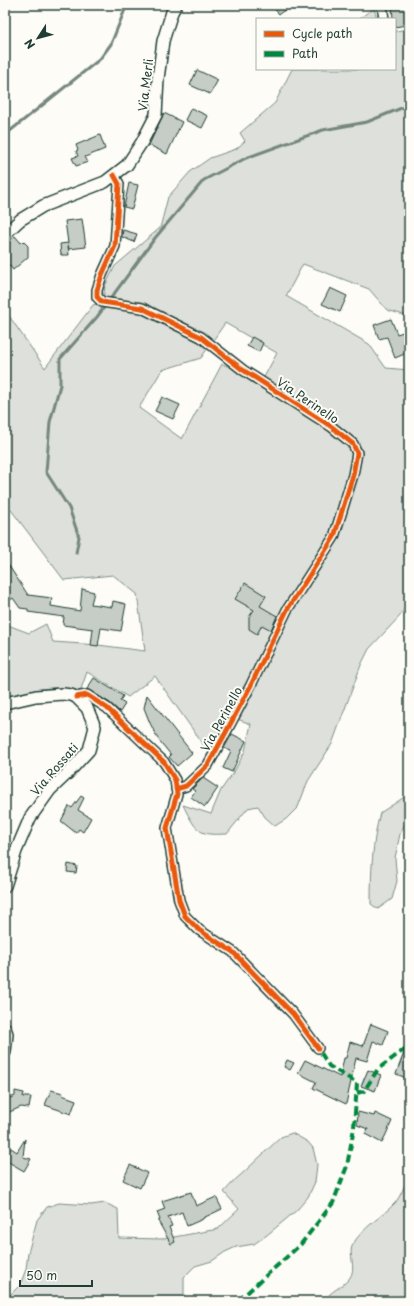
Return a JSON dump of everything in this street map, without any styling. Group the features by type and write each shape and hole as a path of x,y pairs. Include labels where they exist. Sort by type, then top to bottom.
{"street":[{"name":"Via Merli","path":"5,234 20,220 43,206 105,182 127,165 142,142 156,115 158,78 163,41 172,12 176,5"},
{"path":"382,5 384,18"},
{"name":"Via Perinello","path":"114,175 119,184 115,246 102,275 97,290 97,297 107,303 142,308 200,337 244,370 332,427 353,444 357,453 353,475 334,537 287,610 251,685 208,765 186,786 176,789"},
{"path":"5,703 36,696 63,694 73,696 87,695 107,708 164,762 175,780 177,794 167,828 179,900 185,916 199,930 233,952 293,1014 318,1048"},
{"name":"Via Rossati","path":"5,886 16,851 30,818 50,790 89,750 95,728 87,708 73,696"},
{"path":"5,1028 7,1034 5,1052"}],"shaded area":[{"path":"374,8 377,18 360,18"},
{"path":"409,29 409,322 407,316 387,310 369,289 303,264 286,296 369,344 386,368 409,370 409,601 400,616 369,649 361,665 332,744 308,781 298,807 286,819 275,826 265,817 258,806 248,808 227,834 213,834 205,833 199,830 194,825 183,805 211,814 221,790 235,770 245,751 251,724 237,719 207,750 155,676 128,697 87,672 80,692 71,689 53,688 5,697 5,624 29,633 46,624 53,642 98,645 145,651 137,594 113,575 64,580 5,502 5,310 45,368 93,305 103,302 105,286 115,266 160,228 168,197 190,172 210,158 236,149 245,141 240,133 275,103 292,70 396,70 396,31","holes":["225,323 277,353 263,379 222,364 182,439 139,408 162,370 201,358"]},
{"path":"409,794 409,815 400,834 395,858 397,881 392,899 378,909 371,904 372,858 377,824 380,813"},
{"path":"292,1133 308,1142 313,1148 317,1165 315,1182 308,1197 297,1210 254,1244 236,1247 225,1252 212,1261 195,1266 184,1277 184,1297 182,1301 5,1301 20,1285 26,1269 28,1253 37,1220 47,1207 59,1203 91,1205 105,1203 118,1209 119,1238 163,1239 218,1229 239,1209 224,1192 281,1137"},
{"path":"409,1176 409,1301 324,1301 329,1295 343,1285 352,1275 353,1266 351,1248 353,1244 367,1227 395,1203"}],"building":[{"path":"271,5 292,5 279,14"},
{"path":"392,5 408,5 409,13 406,25 396,27 396,18 393,18"},
{"path":"197,70 218,80 210,94 190,85"},
{"path":"191,108 208,116 202,128 185,120"},
{"path":"164,113 182,122 167,154 149,145"},
{"path":"100,135 105,149 85,157 88,162 76,166 72,158 78,156 76,145"},
{"path":"129,183 138,185 132,209 124,207"},
{"path":"82,219 86,247 69,249 68,245 69,255 61,255 60,244 68,243 65,221"},
{"path":"123,230 137,234 134,242 122,237"},
{"path":"15,236 21,243 23,241 28,246 28,257 13,270 5,260 5,251 9,248 6,244"},
{"path":"330,288 347,296 340,312 322,304"},
{"path":"391,319 397,334 403,332 409,349 409,352 395,358 387,337 379,339 374,325"},
{"path":"252,337 263,343 259,352 247,346"},
{"path":"162,397 180,405 173,419 155,411"},
{"path":"5,560 28,595 52,598 51,606 80,611 82,589 94,592 91,604 112,607 113,601 126,604 121,631 101,628 98,646 91,645 93,629 63,625 64,617 28,612 28,609 20,608 13,598 5,604 5,587 9,584 5,578"},
{"path":"245,583 266,596 260,606 277,616 271,630 262,625 257,634 249,629 249,617 254,610 235,599"},
{"path":"94,678 123,696 120,701 125,704 120,712 110,703 87,689"},
{"path":"147,695 192,753 177,766 169,757 171,755 158,739 150,723 144,708"},
{"path":"232,734 246,741 232,772 223,768 231,751 224,748"},
{"path":"203,778 218,788 205,807 191,797 195,791 192,789"},
{"path":"81,796 84,798 78,810 91,818 83,832 79,829 76,833 61,821 69,806 72,808"},
{"path":"68,864 77,866 76,873 67,872"},
{"path":"371,1024 388,1031 383,1045 373,1041 367,1061 356,1058 346,1104 313,1088 316,1082 298,1073 305,1060 340,1077 344,1058 346,1058 350,1042 363,1046"},
{"path":"409,1042 409,1079 396,1074"},
{"path":"287,1060 294,1063 290,1070 284,1067"},
{"path":"368,1070 381,1075 375,1091 361,1086"},
{"path":"51,1090 63,1093 62,1095 76,1100 71,1114 45,1105"},
{"path":"15,1091 24,1093 23,1097 31,1097 29,1108 21,1107 5,1114 5,1100 15,1096"},
{"path":"358,1112 374,1116 375,1113 392,1121 382,1143 365,1134 368,1129 357,1125"},
{"path":"25,1139 23,1157 31,1159 24,1171 5,1159 11,1148 17,1152"},
{"path":"130,1165 147,1173 140,1188 123,1180"},
{"path":"191,1192 196,1206 216,1197 222,1209 187,1226 182,1212 168,1217 172,1226 169,1227 175,1242 171,1244 158,1221 160,1220 157,1212 165,1209 162,1201"}],"waterway":[{"path":"5,135 100,59 111,44 126,7 129,5"},
{"path":"76,553 79,537 69,508 46,472 50,422 60,385 60,359 97,317 155,238 204,180 246,158 323,130 367,122 409,105"}],"marked path":[{"path":"357,1093 364,1091 378,1069 409,1046"},
{"path":"238,1301 301,1244 333,1203 347,1166 354,1128 357,1083 329,1066 318,1048"}],"cycle path":[{"path":"114,175 119,184 115,246 102,275 97,290 97,297 102,302 142,308 201,337 243,370 332,427 353,444 357,453 353,475 334,537 287,610 251,685 208,765 186,786 176,789"},
{"path":"76,697 87,695 107,708 164,762 175,780 177,794 167,828 179,900 185,916 199,930 233,952 293,1014 318,1048"}]}
